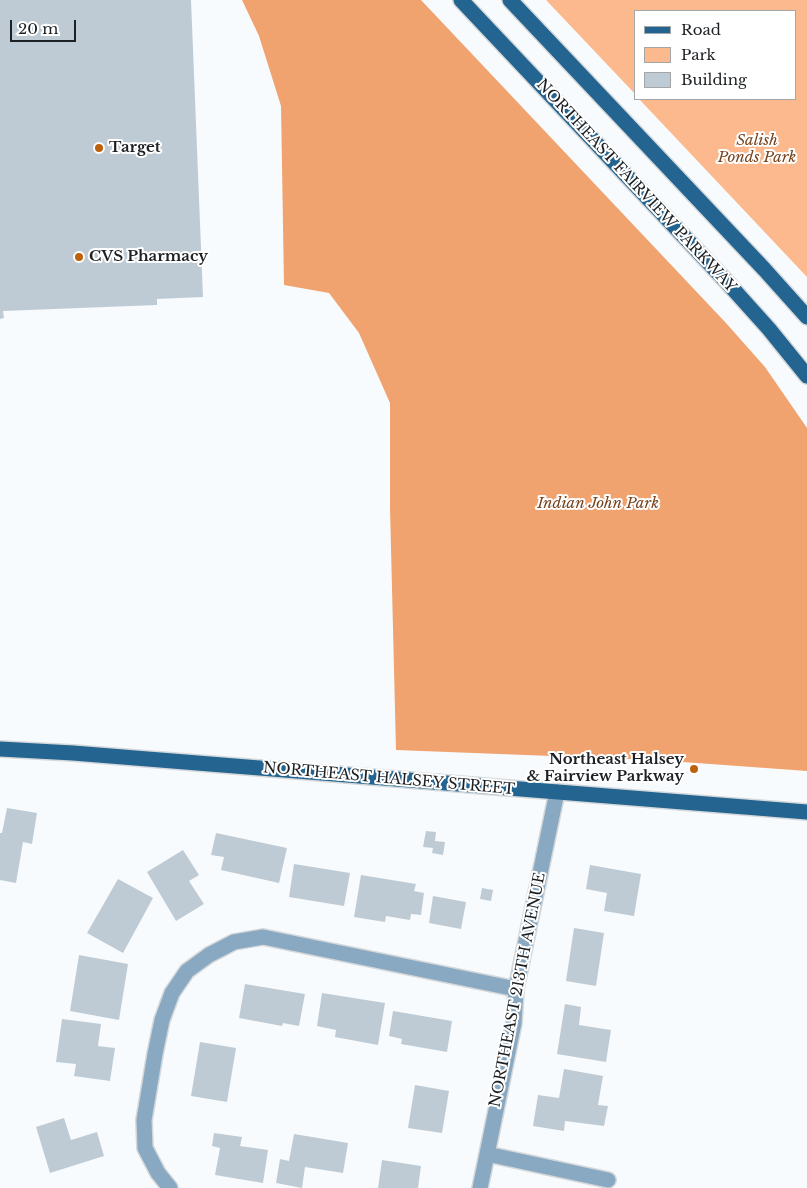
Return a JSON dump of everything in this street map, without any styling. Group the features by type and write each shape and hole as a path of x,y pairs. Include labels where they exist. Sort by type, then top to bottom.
{"main road":[{"name":"NORTHEAST FAIRVIEW PARKWAY","path":"461,0 725,280 769,329 807,376"},
{"path":"510,0 807,317"},
{"name":"NORTHEAST HALSEY STREET","path":"0,749 807,812"}],"street":[{"name":"NORTHEAST 213TH AVENUE","path":"480,1188 514,1023 516,988 556,792"},
{"path":"170,1188 158,1173 145,1148 144,1120 147,1101 162,1020 172,992 188,971 209,955 234,942 264,937 516,988"},
{"path":"487,1154 608,1180"}],"green space":[{"name":"Indian John Park","path":"242,0 421,0 726,323 765,367 807,428 807,771 655,760 396,750 390,508 390,403 359,333 329,293 284,285 281,106 259,36"},
{"name":"Salish Ponds Park","path":"546,0 807,0 807,277 640,100 797,100 797,10 634,10 634,93"}],"building":[{"name":"Target","path":"0,0 191,0 203,297 157,299 157,305 3,311 4,318 0,319"},
{"path":"7,808 37,813 32,844 23,842 16,883 0,880 0,833 2,833"},
{"path":"426,831 436,832 435,841 445,842 443,855 432,853 433,848 423,847"},
{"path":"216,833 287,848 279,883 221,870 224,857 211,855"},
{"path":"183,850 199,875 189,881 204,904 176,921 147,872"},
{"path":"294,864 350,873 344,906 289,897"},
{"path":"590,865 641,874 634,916 604,911 607,893 586,889"},
{"path":"361,875 416,884 414,891 424,893 421,915 411,914 410,920 386,916 385,922 354,917"},
{"path":"118,879 153,898 123,953 87,933"},
{"path":"482,888 493,890 491,901 480,899"},
{"path":"433,896 466,902 461,929 429,923"},
{"path":"574,928 604,933 596,986 566,981"},
{"path":"79,955 128,964 119,1020 70,1011"},
{"path":"245,984 305,994 299,1026 283,1023 282,1026 239,1018"},
{"path":"322,993 385,1003 378,1045 335,1037 336,1030 317,1026"},
{"path":"565,1004 581,1007 579,1025 611,1030 606,1062 557,1054"},
{"path":"393,1011 452,1021 447,1052 401,1044 402,1039 389,1036"},
{"path":"62,1019 101,1024 98,1046 115,1048 110,1081 74,1076 76,1064 56,1062"},
{"path":"200,1042 236,1048 227,1102 191,1096"},
{"path":"564,1069 603,1076 598,1105 608,1106 604,1126 565,1121 564,1131 533,1126 538,1095 559,1098"},
{"path":"415,1085 449,1091 442,1133 408,1128"},
{"path":"64,1118 71,1140 97,1132 104,1156 50,1173 36,1127"},
{"path":"214,1133 242,1137 240,1146 268,1150 263,1183 215,1175 220,1148 212,1146"},
{"path":"294,1134 348,1143 343,1173 305,1167 302,1188 276,1183 280,1159 289,1161"},
{"path":"382,1160 421,1166 418,1188 378,1188"}],"place":[{"name":"Target","path":"99,148"},
{"name":"CVS Pharmacy","path":"79,257"},
{"name":"Northeast Halsey & Fairview Parkway","path":"694,769"}]}
